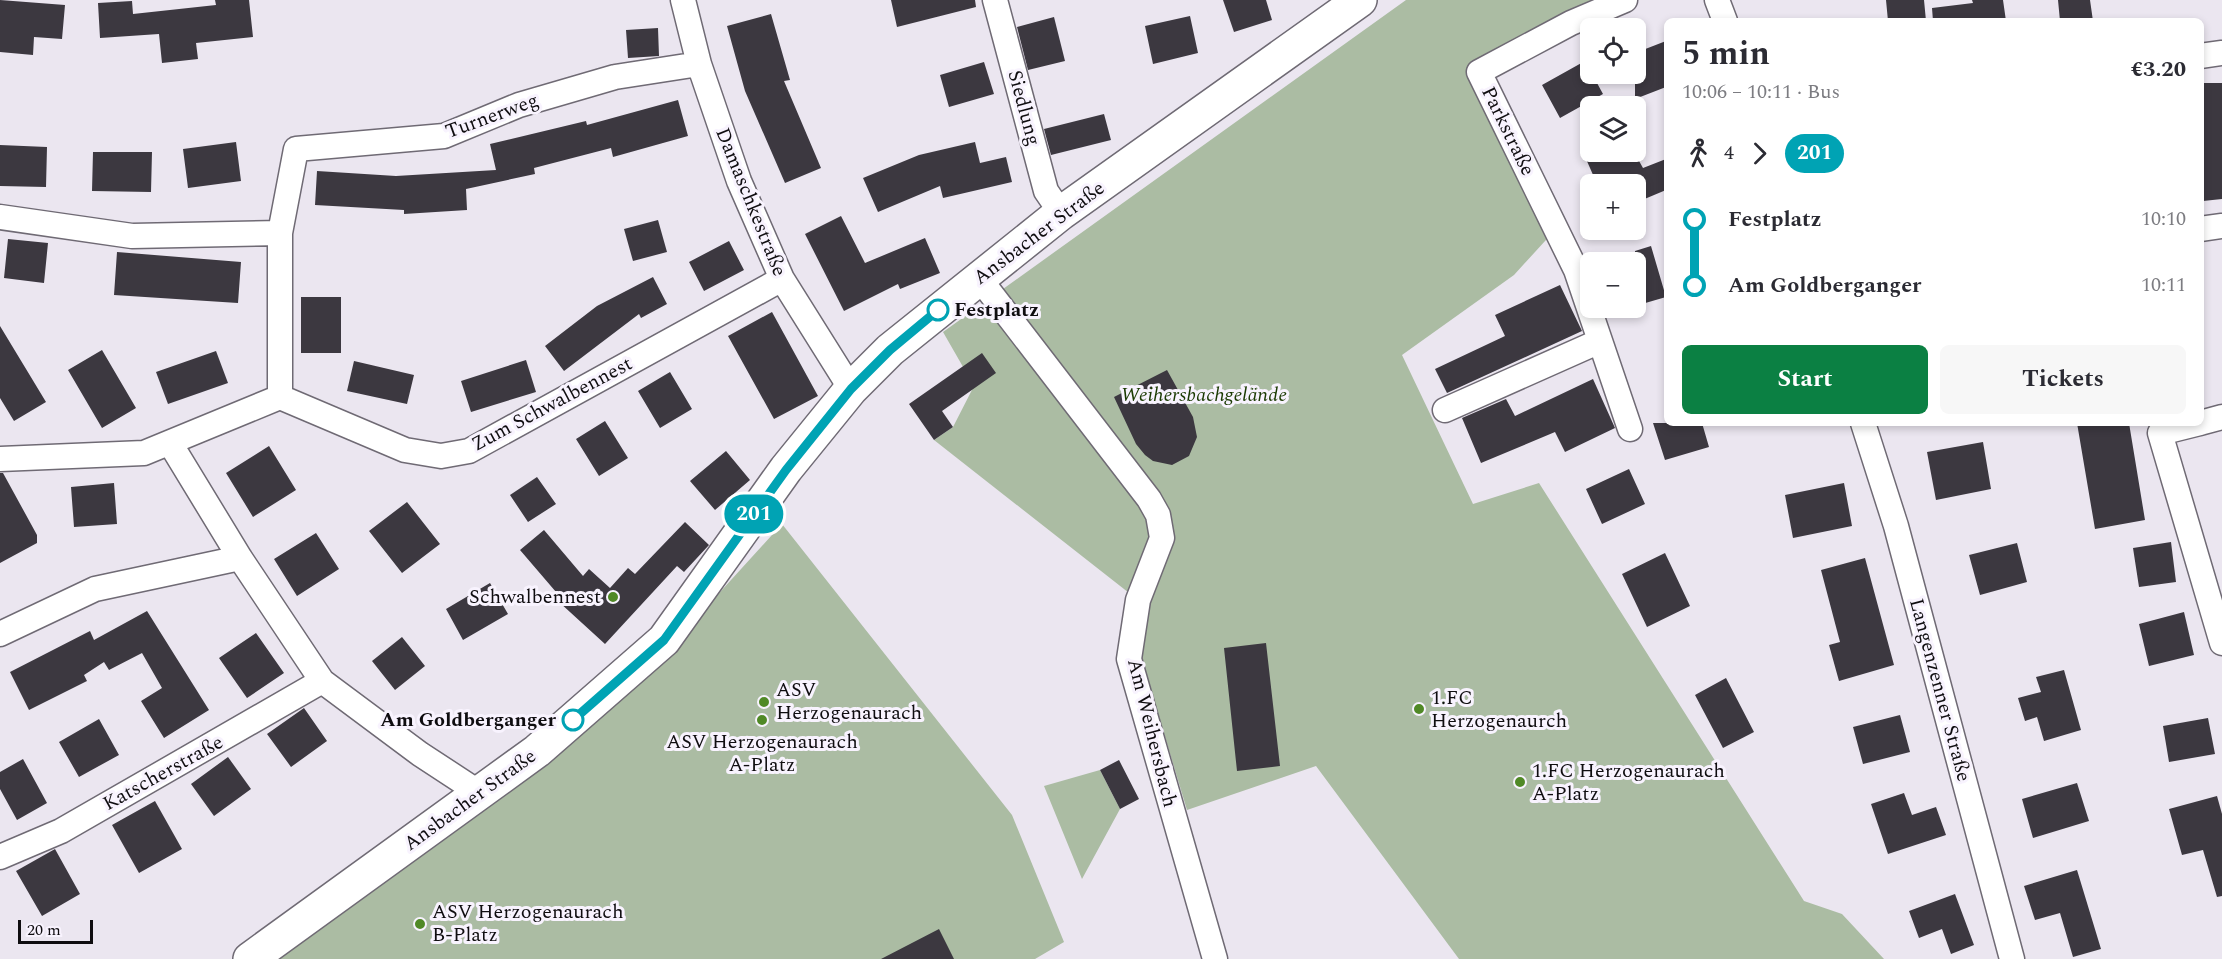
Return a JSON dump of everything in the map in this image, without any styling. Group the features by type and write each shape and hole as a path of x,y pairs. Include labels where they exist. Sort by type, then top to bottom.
{"street":[{"name":"Damaschkestraße","path":"683,0 699,64 739,181 782,279 851,389"},
{"name":"Siedlung","path":"995,0 1046,191 1061,213"},
{"name":"Ansbacher Straße","path":"250,959 293,931 478,792 537,751 664,640 786,470 851,389 890,350 1061,213 1360,0"},
{"name":"Parkstraße","path":"1625,0 1571,24 1479,72 1576,270 1630,429"},
{"path":"1717,0 1724,18"},
{"path":"2204,55 2222,53"},
{"name":"Turnerweg","path":"280,397 280,233 296,149 444,136 519,105 615,77 699,64"},
{"path":"0,217 132,236 280,233"},
{"path":"2204,228 2222,226"},
{"name":"Am Weihersbach","path":"979,278 1149,499 1158,515 1162,538 1138,600 1129,659 1215,959"},
{"name":"Zum Schwalbennest","path":"280,397 405,450 441,456 469,451 782,279"},
{"path":"1444,410 1600,341"},
{"path":"0,459 144,453 280,397"},
{"path":"2204,422 2222,417"},
{"name":"Langenzenner Straße","path":"1864,426 1896,526 2012,959"},
{"path":"2188,426 2160,433 2222,643"},
{"path":"170,442 240,558 322,681 420,754 478,792"},
{"path":"0,634 95,589 240,558"},
{"name":"Katscherstraße","path":"0,857 61,831 322,681"}],"green space":[{"name":"Weihersbachgelände","path":"1406,0 1625,0 1588,18 1580,18 1580,22 1479,72 1556,229 1514,275 1402,355 1473,504 1539,483 1804,901 1842,914 1884,959 1459,959 1316,766 1187,810 1141,657 1138,600 934,440 953,427 974,386 943,332"},
{"name":"ASV Herzogenaurach","path":"782,524 1012,815 1064,942 1035,959 274,959 670,647"},
{"path":"1100,770 1120,809 1082,879 1044,786"}],"building":[{"path":"0,0 65,5 62,39 34,37 33,55 0,52"},
{"path":"215,0 249,0 253,37 196,43 198,59 162,63 159,34 100,38 98,3 132,1 133,14 216,5"},
{"path":"891,0 975,0 976,7 897,27"},
{"path":"1223,0 1266,0 1272,20 1234,32"},
{"path":"1886,0 1924,0 1926,18 1888,18"},
{"path":"1972,0 2003,0 2006,18 1933,18 1932,8 1973,3"},
{"path":"2058,0 2090,0 2093,18 2060,18"},
{"path":"771,14 790,80 784,81 821,168 785,183 745,91 727,26"},
{"path":"1190,16 1198,53 1153,64 1145,26"},
{"path":"1054,17 1065,61 1028,70 1017,27"},
{"path":"658,28 659,56 628,58 626,30"},
{"path":"1664,42 1664,88 1643,96 1635,96 1635,84 1646,84 1646,49"},
{"path":"984,62 994,94 949,107 940,75"},
{"path":"1580,64 1580,84 1598,84 1603,94 1580,96 1580,107 1560,118 1542,85"},
{"path":"2204,83 2222,83 2222,199 2204,201"},
{"path":"678,100 688,136 613,157 611,148 534,168 535,174 466,189 467,210 404,214 404,210 315,205 317,171 396,176 496,170 490,144 586,121 587,125"},
{"path":"1104,114 1111,140 1051,155 1044,129"},
{"path":"236,142 241,181 188,188 183,149"},
{"path":"975,142 980,163 1006,157 1012,182 943,198 940,186 878,212 863,178 919,155"},
{"path":"0,145 47,147 46,187 0,186"},
{"path":"93,152 152,152 151,192 92,191"},
{"path":"1664,160 1664,191 1646,198 1646,174 1593,174 1587,162 1640,162 1643,168"},
{"path":"841,216 865,263 925,238 940,273 900,289 898,284 844,311 805,234"},
{"path":"658,220 667,252 633,261 624,229"},
{"path":"8,239 48,243 44,283 4,278"},
{"path":"729,241 744,270 704,291 689,262"},
{"path":"1651,246 1664,290 1664,298 1646,303 1646,252 1635,252"},
{"path":"117,252 241,262 238,303 114,295"},
{"path":"653,277 667,304 641,318 639,314 564,371 545,346 597,306"},
{"path":"1560,285 1582,331 1447,393 1435,369 1505,336 1495,315"},
{"path":"301,297 341,297 341,353 301,353"},
{"path":"772,312 818,396 774,419 728,336"},
{"path":"0,326 46,402 14,421 0,398"},
{"path":"102,350 136,408 102,428 68,370"},
{"path":"216,351 228,383 168,404 156,372"},
{"path":"982,353 996,373 942,411 953,427 934,440 909,404"},
{"path":"526,360 536,392 471,412 461,381"},
{"path":"354,361 414,375 407,404 347,391"},
{"path":"1167,370 1193,417 1197,437 1189,456 1172,465 1153,461 1145,455 1136,444 1114,397"},
{"path":"670,372 692,409 660,428 638,391"},
{"path":"1593,379 1615,428 1565,452 1555,432 1481,463 1462,418 1506,399 1515,416"},
{"path":"605,421 628,458 599,476 576,439"},
{"path":"1653,423 1664,423 1664,426 1703,426 1709,447 1665,460"},
{"path":"2078,426 2129,426 2145,520 2095,529"},
{"path":"1983,442 1991,489 1936,500 1927,452"},
{"path":"269,446 296,490 253,517 226,473"},
{"path":"726,451 750,480 715,510 690,481"},
{"path":"1629,469 1645,504 1602,524 1586,489"},
{"path":"0,473 3,473 37,535 37,543 0,563"},
{"path":"537,477 556,504 528,522 510,495"},
{"path":"114,483 117,524 74,527 71,487"},
{"path":"1844,483 1852,526 1793,538 1785,495"},
{"path":"407,502 440,544 402,573 369,531"},
{"path":"685,522 709,545 684,572 677,566 605,644 559,602 562,599 520,550 544,530 583,576 589,569 610,588 628,568 635,574"},
{"path":"316,533 339,569 297,596 274,559"},
{"path":"2171,542 2176,582 2139,587 2133,548"},
{"path":"2017,543 2027,582 1980,595 1969,555"},
{"path":"1665,553 1690,606 1647,627 1622,574"},
{"path":"1865,558 1894,665 1839,681 1829,645 1840,642 1821,570"},
{"path":"490,583 508,614 463,640 446,609"},
{"path":"147,611 209,710 164,738 141,701 162,688 142,653 109,670 104,662 84,675 87,681 29,710 10,672 90,631 94,640"},
{"path":"2184,612 2194,655 2149,666 2139,624"},
{"path":"256,633 284,673 247,698 219,658"},
{"path":"402,637 425,666 395,690 372,661"},
{"path":"1266,643 1280,766 1237,771 1224,648"},
{"path":"2064,670 2081,730 2044,741 2037,717 2025,721 2018,698 2041,692 2036,677"},
{"path":"1726,678 1754,732 1723,748 1695,695"},
{"path":"304,708 327,741 291,767 267,734"},
{"path":"1900,715 1910,752 1863,764 1853,727"},
{"path":"2208,718 2215,754 2169,762 2163,726"},
{"path":"99,719 119,755 79,777 59,742"},
{"path":"228,757 251,789 214,816 191,784"},
{"path":"23,759 47,803 17,820 0,789 0,772"},
{"path":"1119,760 1139,799 1120,809 1100,770"},
{"path":"2077,783 2089,821 2033,838 2022,799"},
{"path":"1904,793 1912,815 1936,807 1946,835 1888,854 1871,804"},
{"path":"2217,796 2222,814 2222,896 2217,897 2203,850 2182,855 2169,809"},
{"path":"155,801 182,849 139,873 112,825"},
{"path":"55,849 80,894 42,916 16,871"},
{"path":"2077,870 2101,949 2073,957 2060,913 2035,920 2024,886"},
{"path":"1955,894 1974,945 1951,954 1942,929 1919,938 1909,911"},
{"path":"939,929 954,959 881,959"}],"bus line":[{"name":"201","path":"573,720 664,640 786,470 851,389 890,350 938,310"}],"place":[{"name":"Festplatz","path":"938,310"},
{"name":"Schwalbennest","path":"613,597"},
{"name":"ASV Herzogenaurach","path":"764,702"},
{"name":"1.FC Herzogenaurch","path":"1419,709"},
{"name":"Am Goldberganger","path":"573,720"},
{"name":"ASV Herzogenaurach A-Platz","path":"762,720"},
{"name":"1.FC Herzogenaurach A-Platz","path":"1520,782"},
{"name":"ASV Herzogenaurach B-Platz","path":"420,924"}]}
